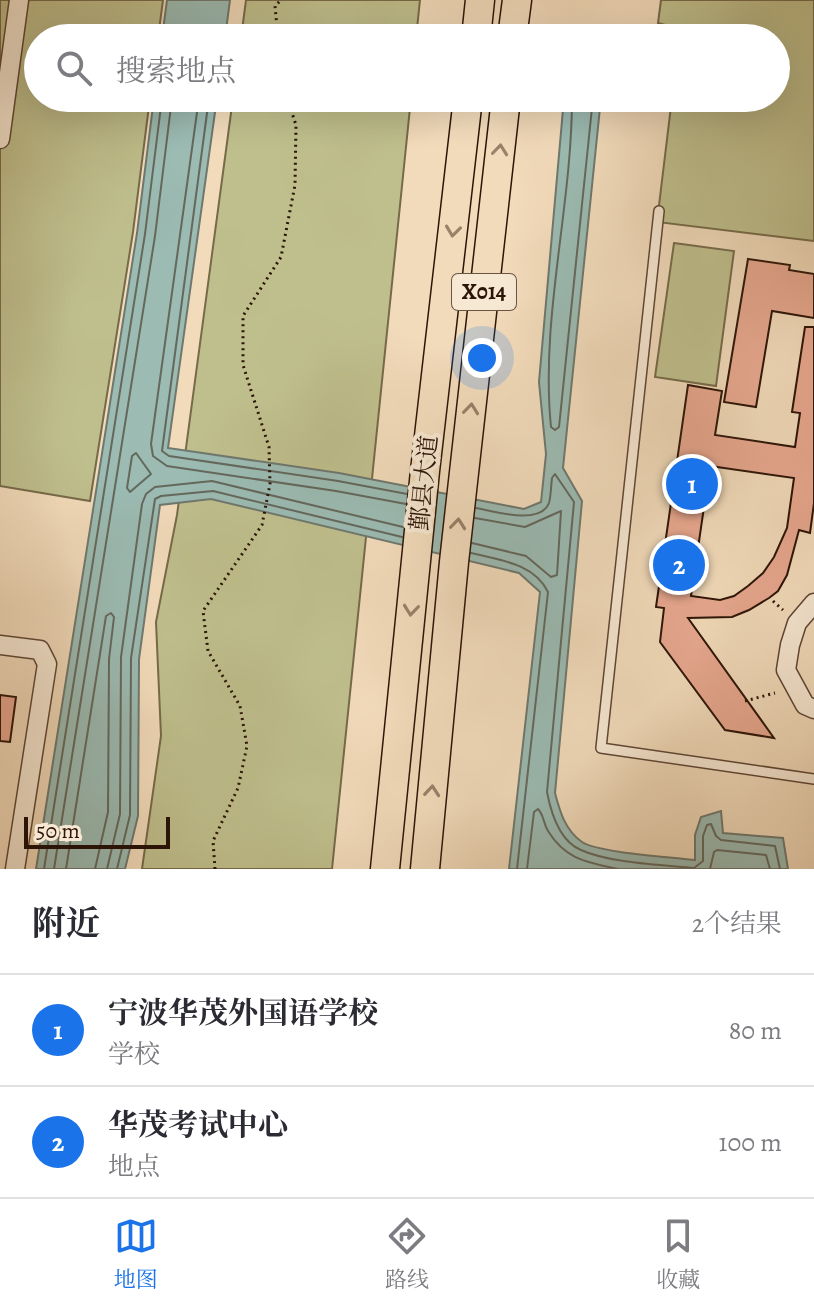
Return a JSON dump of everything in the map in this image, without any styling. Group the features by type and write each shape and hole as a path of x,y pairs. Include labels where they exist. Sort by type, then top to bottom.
{"main road":[{"path":"477,24 480,0"},
{"path":"514,24 517,0"},
{"name":"鄞县大道","path":"385,869 425,471 466,112"},
{"name":"鄞县大道","path":"425,869 454,562 504,112"}],"street":[{"path":"0,139 4,78 19,0"},
{"path":"814,603 797,623 786,670 805,705 814,709"},
{"path":"0,645 40,650 47,664 15,869"}],"lane":[{"path":"659,211 601,748 814,779"}],"path":[{"path":"277,24 275,6 281,0"},
{"path":"215,869 213,841 238,788 247,746 240,706 208,651 203,611 262,525 270,484 269,447 243,365 243,316 281,257 295,185 296,125 292,112"},
{"path":"745,701 795,688"}],"green space":[{"path":"0,0 163,0 160,24 24,24 24,112 148,112 133,232 90,501 0,486"},
{"path":"246,0 420,0 417,24 243,24"},
{"path":"661,0 814,0 814,241 657,222 670,112 790,112 790,24 658,23"},
{"path":"231,112 410,112 332,869 142,869 161,736 156,622 177,515"},
{"path":"674,243 734,251 716,386 655,377"}],"water":[{"path":"167,0 230,0 227,24 164,24"},
{"path":"152,112 215,112 168,448 339,473 524,509 541,502 546,454 539,382 563,112 600,112 563,468 582,501 555,793 567,826 582,842 591,846 695,860 695,835 701,817 721,811 723,833 783,838 788,869 509,869 540,592 519,573 211,499 160,505 139,659 138,816 125,869 36,869 137,233"}],"building":[{"path":"748,259 790,265 789,270 814,274 814,318 772,311 756,407 724,402"},
{"path":"805,327 814,327 814,503 810,533 799,530 787,575 778,591 769,598 732,617 688,618 774,738 725,730 660,642 664,608 656,607 688,385 722,391 715,435 795,447 800,413 792,412","holes":["710,466 794,478 787,528 763,573 734,596 720,600 691,596"]},
{"path":"0,695 16,697 10,742 0,741"}],"place":[{"name":"宁波华茂外国语学校","path":"692,484"},
{"name":"华茂考试中心","path":"679,565"}]}
